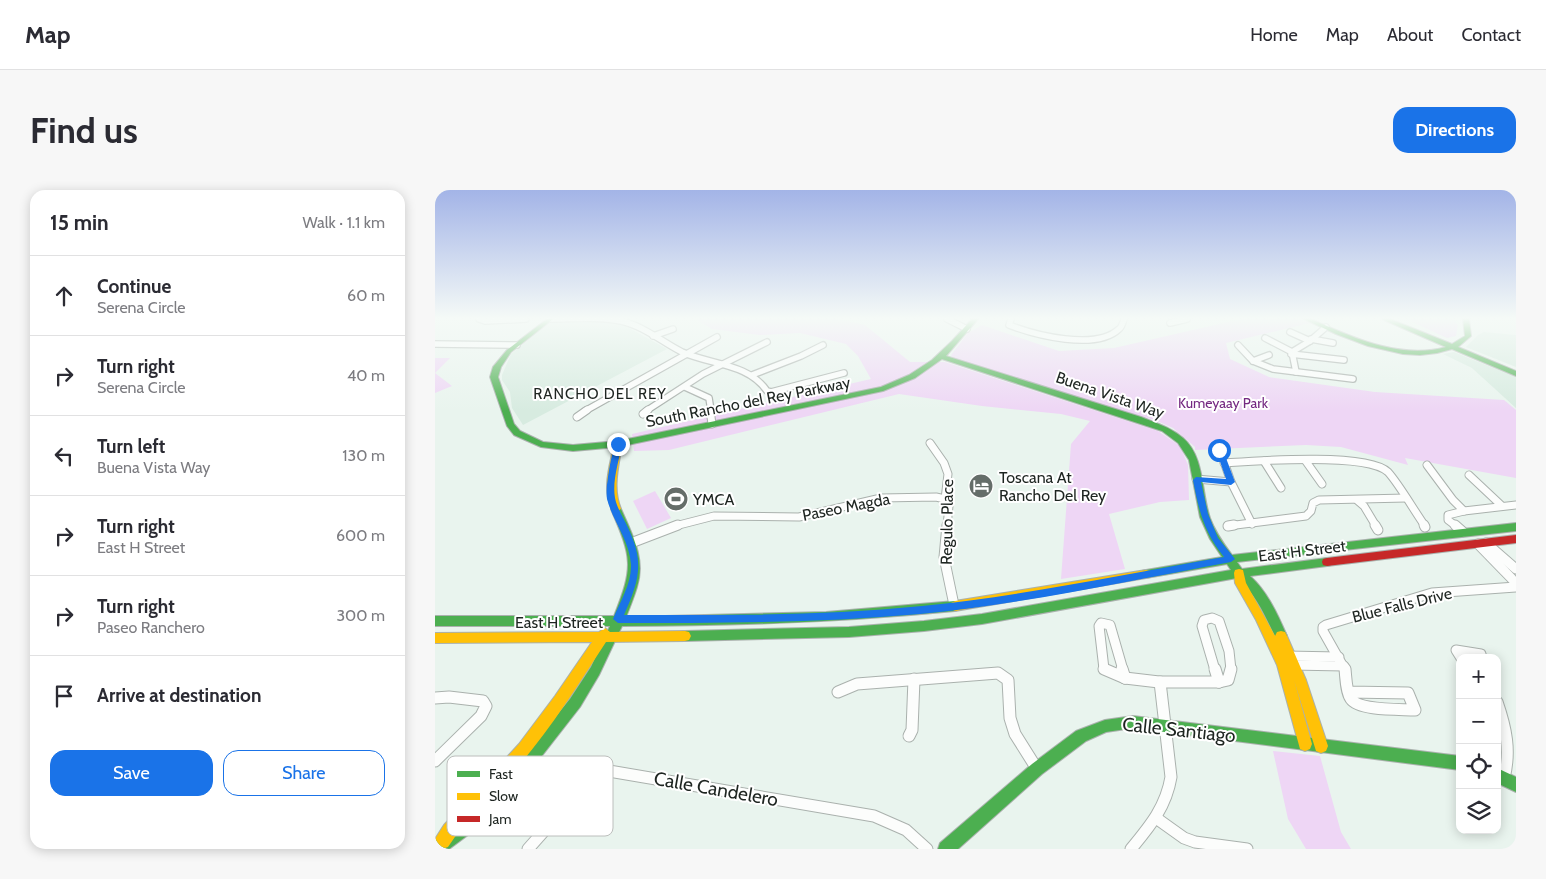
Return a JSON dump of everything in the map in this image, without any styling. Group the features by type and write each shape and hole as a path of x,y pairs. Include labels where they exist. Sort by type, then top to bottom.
{"main road":[{"name":"South Rancho del Rey Parkway","path":"512,350 500,362 495,377 510,424 517,433 541,444 557,447 599,447 883,389 913,377 934,365 949,350"},
{"path":"1392,350 1427,352 1437,350"},
{"path":"1462,350 1516,374"},
{"path":"1464,350 1516,369"},
{"name":"Buena Vista Way","path":"943,357 1138,418 1165,429 1181,441 1193,460 1203,514 1215,539 1231,559 1239,573 1241,582 1281,660 1305,744"},
{"path":"517,756 543,725 607,637 618,619 632,586 635,566 631,543 611,500 618,444"},
{"name":"East H Street","path":"435,622 770,619 849,616 979,603 1231,559 1516,527"},
{"name":"East H Street","path":"435,638 768,635 849,632 924,626 982,619 1239,573 1516,539"},
{"name":"Buena Vista Way","path":"1239,573 1253,585 1273,618 1292,661 1321,746"},
{"name":"Calle Santiago","path":"946,849 1037,769 1081,736 1097,728 1133,722 1305,744"},
{"path":"1305,744 1456,763"},
{"path":"1501,777 1516,785"},
{"path":"438,847 447,833"}],"street":[{"path":"680,350 752,375 762,383 767,391 775,392 844,373"},
{"path":"577,417 595,404 692,350"},
{"path":"643,414 660,400 721,364 751,350"},
{"path":"752,375 813,350"},
{"path":"1243,350 1253,360 1273,369 1353,379"},
{"path":"1286,350 1292,353 1344,360"},
{"path":"1292,353 1297,350"},
{"path":"1292,353 1296,372"},
{"path":"1253,360 1269,355"},
{"path":"685,386 709,398 713,424"},
{"name":"Regulo Place","path":"930,443 945,462 950,481 945,500 949,506 944,557 954,605"},
{"path":"1219,450 1231,482 1252,524"},
{"path":"1224,463 1305,460 1356,463 1383,468 1387,471 1425,527"},
{"path":"1305,460 1322,484"},
{"path":"1264,461 1281,488"},
{"path":"1427,465 1463,511"},
{"path":"1469,475 1502,506"},
{"path":"1196,480 1231,482"},
{"name":"Paseo Magda","path":"631,543 687,522 714,516 799,517 881,498 936,497 945,500"},
{"path":"1228,526 1306,516 1311,511 1313,503 1319,500 1357,500 1380,497 1406,498"},
{"path":"1357,500 1364,506 1378,530"},
{"path":"1463,532 1448,520 1448,515 1463,511 1516,505"},
{"path":"1482,544 1516,569"},
{"path":"1482,544 1516,583"},
{"name":"Blue Falls Drive","path":"1341,661 1323,631 1323,627 1326,625 1432,594 1455,590 1516,587"},
{"path":"1125,678 1110,625 1104,622 1099,626 1104,669 1125,678 1160,682 1219,682 1228,680 1232,671 1230,659 1219,621 1212,618 1204,620 1202,626 1219,682"},
{"path":"1458,654 1456,650 1481,654"},
{"path":"1281,660 1341,661 1350,698 1355,704 1364,707 1415,710 1408,693 1349,692"},
{"path":"838,692 857,684 998,673 1008,680 1010,718 1015,734 1037,769"},
{"path":"909,736 912,730 914,679"},
{"path":"1131,849 1165,805 1169,791 1171,777 1160,682"},
{"path":"435,698 468,699 483,701 486,704 481,716 435,761"},
{"path":"1501,714 1508,745 1507,768 1501,777"},
{"name":"Calle Candelero","path":"613,772 873,816 906,830 927,849"},
{"path":"1156,818 1184,838 1195,842 1247,849"},
{"name":"Calle Candelero","path":"528,849 540,836"}],"shaded area":[{"path":"516,350 666,350 523,425 512,408 510,392 502,380 502,375 511,354"},
{"path":"1473,350 1516,350 1516,367"},
{"path":"1454,352 1516,377 1516,408 1472,368 1443,354"}],"green space":[{"path":"852,350 895,350 910,362 945,362 1158,431 1180,446 1188,465 1189,500 1160,502 1109,514 1125,569 1061,579 1071,444 1090,421 1061,414 982,406 899,394 669,450 634,451 632,434 871,379 858,356"},
{"name":"Kumeyaay Park","path":"955,350 1228,350 1230,359 1269,377 1375,392 1504,400 1516,410 1516,478 1405,458 1408,465 1341,447 1306,445 1195,450 1195,447 1173,428 1157,421 953,358 951,355"},
{"path":"435,358 450,358 435,373"},
{"path":"435,373 452,386 435,393"},
{"path":"655,491 671,518 647,529 633,501"},
{"path":"1273,751 1320,756 1341,832 1351,849 1306,849 1288,819"}],"traffic: fast":[{"path":"511,350 497,367 494,377 510,424 517,433 541,444 573,448 618,444 883,389 899,383 924,369 948,350"},
{"path":"1390,350 1403,352 1443,350"},
{"path":"1459,350 1516,374"},
{"path":"943,357 1138,419 1165,429 1181,441 1193,460 1205,517 1215,539 1239,573 1253,585 1273,618 1281,636"},
{"path":"533,756 575,703 595,671 612,637 632,586 635,565 631,543 616,509"},
{"path":"1146,574 1230,559 1516,527"},
{"path":"685,636 849,632 924,626 982,619 1239,573 1327,562"},
{"path":"435,621 760,620 890,613 955,606"},
{"path":"946,849 1037,769 1081,736 1105,726 1133,722 1456,762"},
{"path":"1501,777 1516,785"},
{"path":"435,849 454,836"}],"traffic: slow":[{"path":"616,509 611,485 618,444"},
{"path":"1239,573 1241,583 1261,618 1283,665 1305,744"},
{"path":"955,606 1146,574"},
{"path":"518,756 560,700 605,633"},
{"path":"435,638 685,636"},
{"path":"1281,636 1300,680 1321,746"},
{"path":"442,841 447,833"}],"traffic: jam":[{"path":"1327,562 1516,539"}],"place":[{"name":"Toscana At Rancho Del Rey","path":"981,486"},
{"name":"YMCA","path":"676,499"}],"district":[{"name":"RANCHO DEL REY","path":"600,394"}],"route":[{"path":"618,444 611,500 631,543 635,566 632,586 618,619 770,619 849,616 921,610 979,603 1231,559 1215,539 1203,514 1196,480 1231,482 1219,450"}]}
